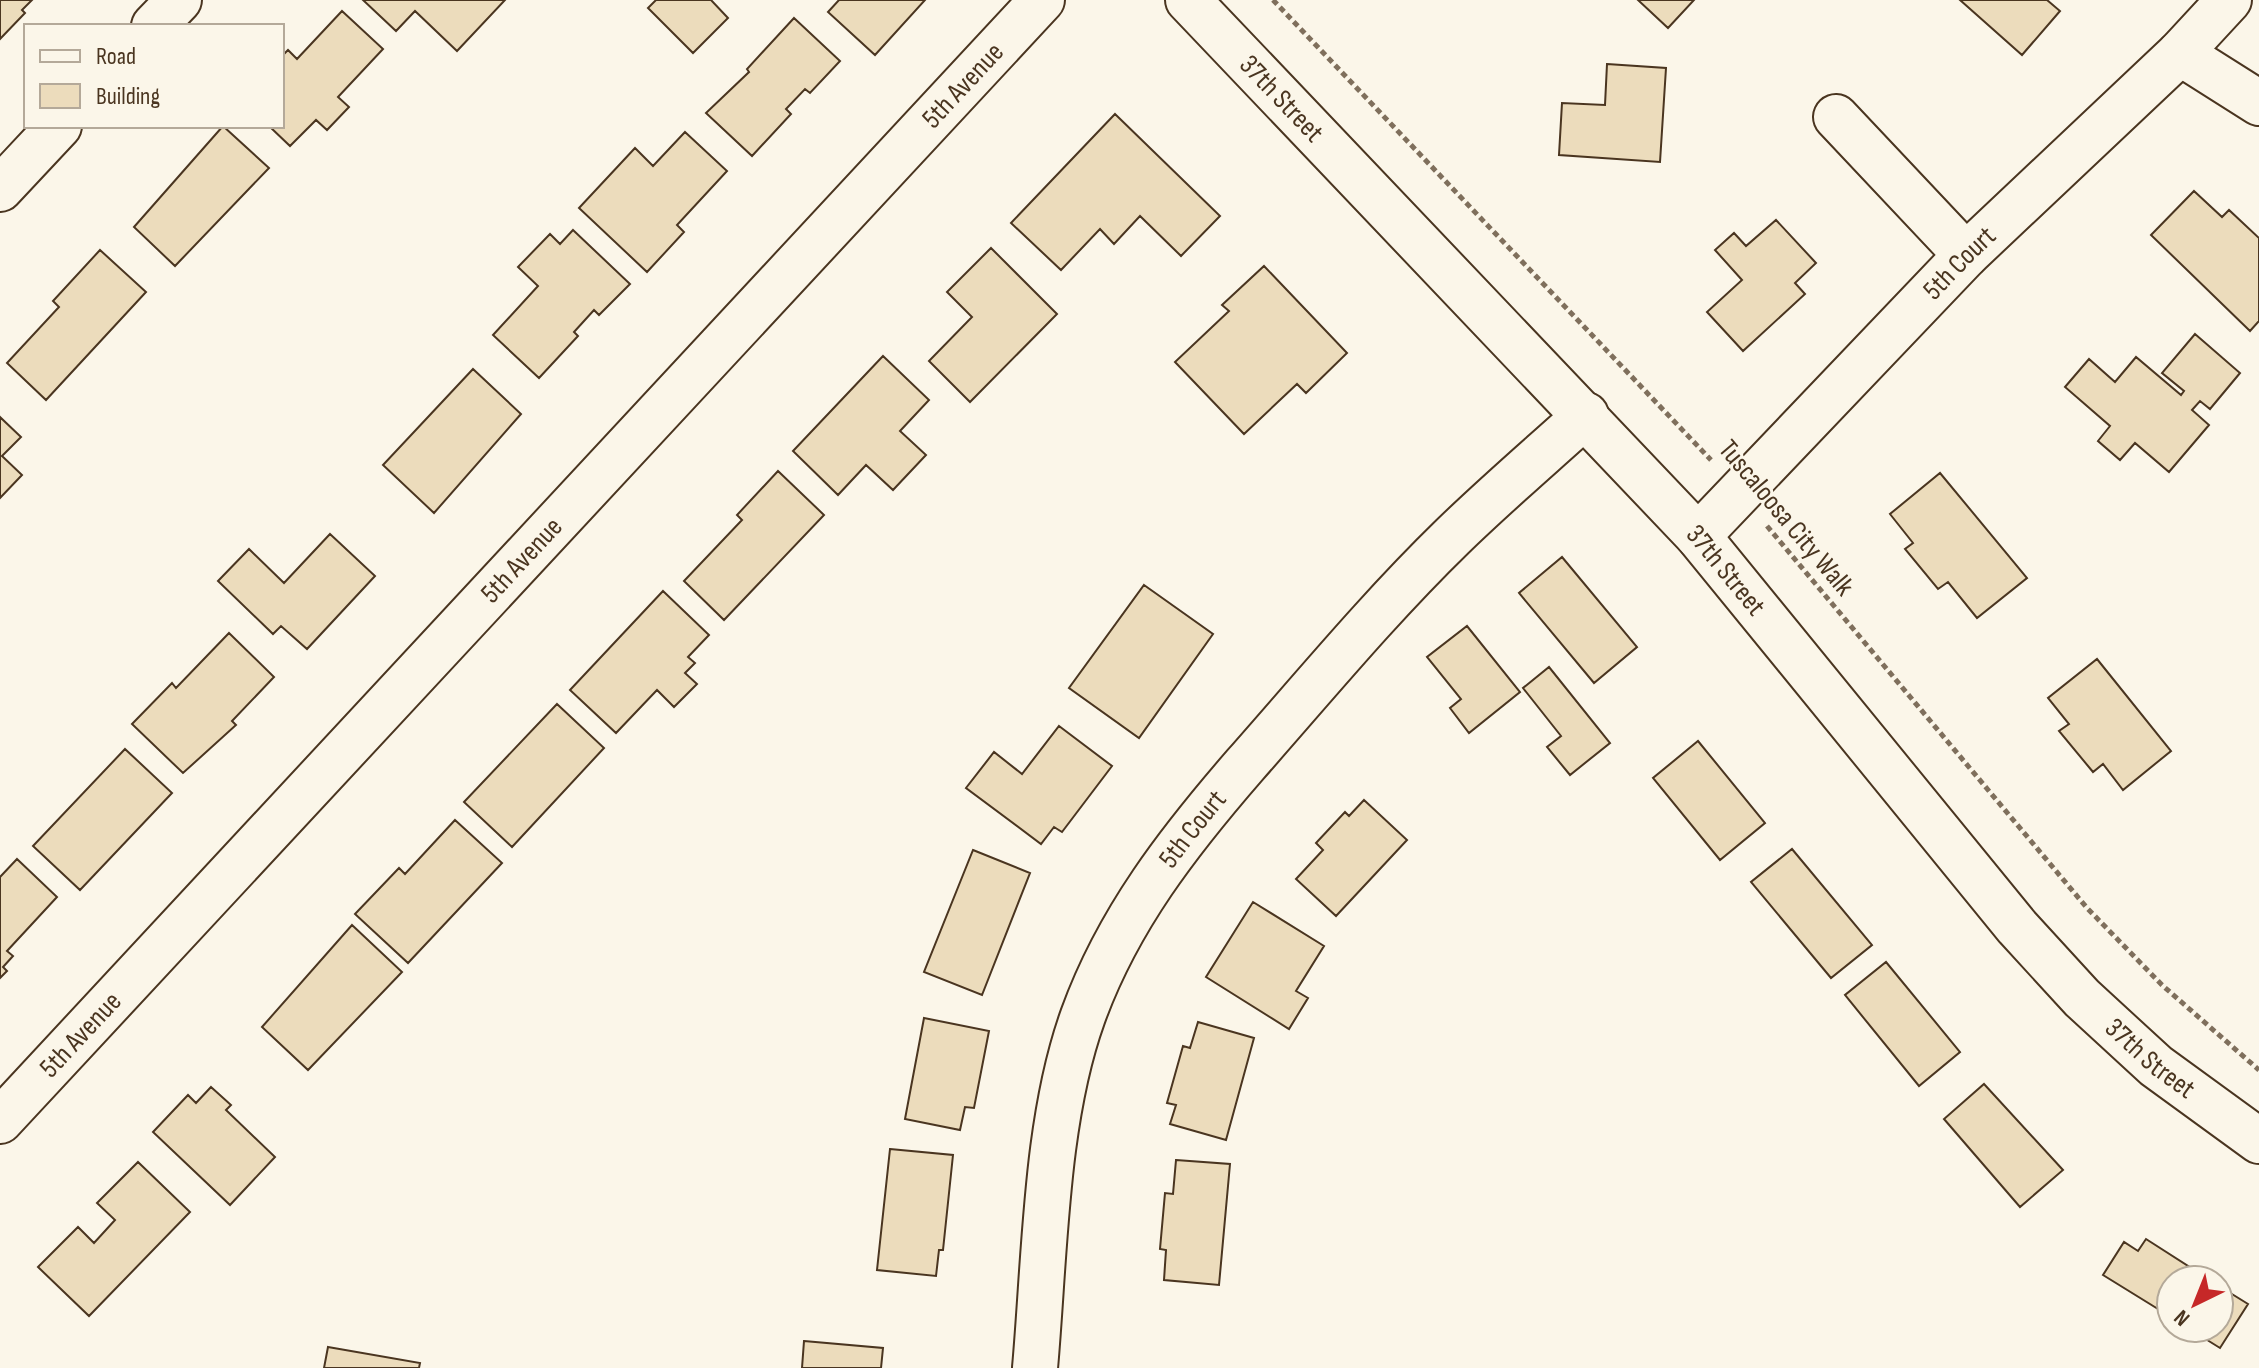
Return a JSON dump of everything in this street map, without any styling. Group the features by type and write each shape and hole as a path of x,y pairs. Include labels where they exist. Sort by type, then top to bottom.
{"street":[{"path":"156,24 179,0"},
{"name":"5th Avenue","path":"0,1121 1042,0"},
{"name":"37th Street","path":"1188,0 1698,536 2017,927 2082,998 2156,1066 2259,1141"},
{"name":"5th Court","path":"1698,536 1966,255 2180,53 2229,0"},
{"path":"2180,53 2259,103"},
{"path":"1836,117 1966,255"},
{"path":"0,189 57,128"},
{"name":"5th Court","path":"1035,1368 1057,1118 1082,1019 1123,927 1149,885 1210,802 1277,726 1452,537 1586,415"}],"path":[{"name":"Tuscaloosa City Walk","path":"1273,0 1688,433 2087,908 2162,985 2259,1070"}],"building":[{"path":"0,0 32,0 22,10 25,13 0,39"},
{"path":"363,0 505,0 457,51 415,11 396,31"},
{"path":"656,0 711,0 728,18 693,53 648,8"},
{"path":"839,0 925,0 875,55 828,12"},
{"path":"1638,0 1694,0 1668,28"},
{"path":"1960,0 2047,0 2060,11 2022,55"},
{"path":"342,11 383,49 338,97 349,107 327,130 316,120 290,146 271,128 284,128 284,54 288,50 297,59"},
{"path":"794,18 840,61 810,93 805,89 786,109 791,114 752,156 706,113 749,72 747,69"},
{"path":"1607,64 1666,68 1660,162 1559,155 1562,103 1605,105"},
{"path":"1115,114 1220,216 1181,256 1140,216 1114,244 1100,229 1061,270 1011,223"},
{"path":"221,128 225,128 269,168 175,266 134,227"},
{"path":"685,132 727,171 677,225 684,232 647,272 579,208 635,148 653,166"},
{"path":"2194,191 2222,217 2229,210 2259,238 2259,321 2250,331 2151,235"},
{"path":"1776,220 1816,263 1795,283 1805,294 1743,351 1707,312 1742,280 1715,250 1734,233 1746,246"},
{"path":"573,230 630,284 599,315 594,310 574,332 578,336 539,378 493,335 538,286 518,267 550,234 560,244"},
{"path":"991,248 1057,314 970,402 929,361 972,317 947,292"},
{"path":"100,250 146,292 46,400 7,363 59,307 53,301"},
{"path":"1264,266 1347,353 1306,393 1297,384 1244,434 1175,362 1229,311 1222,305"},
{"path":"2195,334 2240,373 2210,409 2200,401 2192,410 2209,425 2169,472 2135,443 2120,460 2098,441 2110,426 2065,387 2089,359 2115,382 2136,357 2181,395 2184,391 2162,373"},
{"path":"883,356 929,400 900,431 926,455 893,490 866,465 838,495 793,451"},
{"path":"473,369 521,414 434,513 383,465"},
{"path":"0,417 21,437 2,456 22,475 0,498"},
{"path":"778,471 824,515 724,620 684,581 742,520 737,515"},
{"path":"1940,473 2027,578 1977,618 1948,582 1938,589 1905,549 1913,543 1890,514"},
{"path":"330,534 375,576 307,649 281,626 273,634 218,581 249,549 284,583"},
{"path":"1562,557 1637,647 1594,683 1519,593"},
{"path":"1144,585 1213,634 1139,738 1069,688"},
{"path":"663,591 709,635 688,657 695,663 685,673 697,684 674,707 657,690 616,733 570,690"},
{"path":"1467,626 1520,692 1469,733 1450,708 1461,699 1427,657"},
{"path":"229,633 274,677 232,721 236,725 183,773 132,724 172,683 176,688"},
{"path":"2097,659 2171,751 2123,790 2103,764 2093,772 2059,731 2069,724 2048,698"},
{"path":"1549,667 1610,743 1570,775 1547,747 1561,736 1523,688"},
{"path":"557,704 604,748 512,847 464,802"},
{"path":"1059,726 1112,766 1062,832 1054,827 1041,844 966,788 994,752 1022,774"},
{"path":"1698,741 1765,823 1720,860 1653,778"},
{"path":"125,749 172,793 80,890 33,846"},
{"path":"1364,800 1407,840 1336,916 1296,879 1323,850 1316,843 1345,812 1349,816"},
{"path":"455,820 502,863 408,963 355,914 399,868 405,874"},
{"path":"1792,849 1872,945 1831,978 1751,882"},
{"path":"973,850 1030,873 982,995 924,972"},
{"path":"17,859 57,897 7,951 13,956 3,967 7,971 0,978 0,877"},
{"path":"1253,902 1324,946 1296,991 1308,998 1289,1029 1206,977"},
{"path":"352,925 402,972 308,1070 262,1027"},
{"path":"1886,962 1960,1052 1919,1086 1845,995"},
{"path":"924,1018 989,1031 974,1108 965,1107 960,1130 905,1119"},
{"path":"1198,1022 1254,1038 1226,1140 1170,1124 1176,1105 1167,1103 1183,1046 1190,1048"},
{"path":"1984,1084 2063,1170 2020,1207 1944,1119"},
{"path":"211,1087 231,1105 226,1110 275,1157 230,1205 153,1132 188,1095 196,1103"},
{"path":"890,1149 953,1155 943,1250 939,1250 936,1276 877,1270"},
{"path":"1176,1160 1230,1164 1219,1285 1164,1280 1166,1250 1160,1249 1165,1193 1173,1194"},
{"path":"138,1162 190,1212 89,1316 38,1267 78,1227 94,1243 115,1220 97,1203"},
{"path":"2146,1239 2185,1264 2155,1264 2155,1307 2103,1275 2124,1242 2138,1251"},
{"path":"2235,1296 2248,1304 2235,1324"},
{"path":"804,1341 883,1348 881,1368 802,1368"},
{"path":"328,1347 420,1363 419,1368 324,1368"}]}
